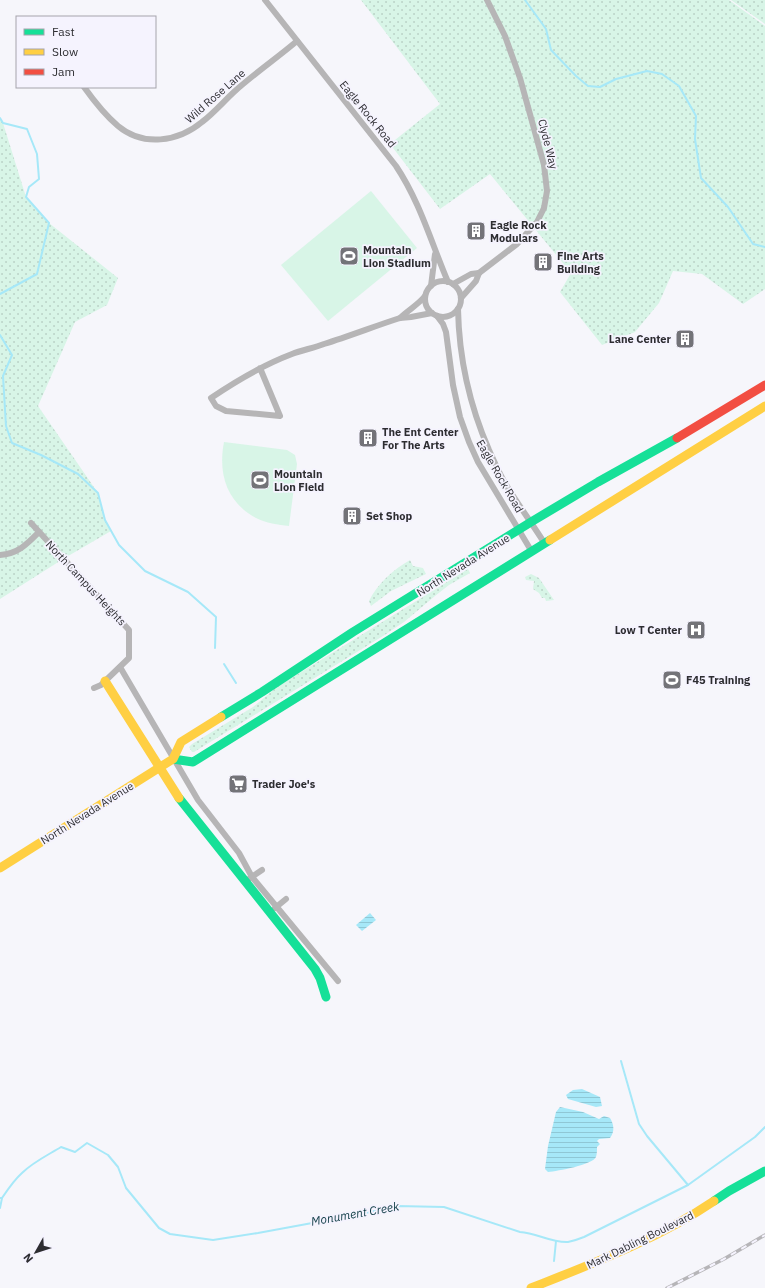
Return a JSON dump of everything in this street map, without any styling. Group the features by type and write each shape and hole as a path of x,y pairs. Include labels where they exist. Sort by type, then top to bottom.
{"main road":[{"name":"North Nevada Avenue","path":"0,868 174,759 181,742 262,692 353,632 531,522 598,482 696,427 765,385"},
{"path":"174,759 193,762 765,406"},
{"path":"105,681 174,792 273,909 315,969 320,978 326,997"},
{"name":"Mark Dabling Boulevard","path":"531,1288 618,1253 670,1228 692,1216 729,1191 765,1171"}],"street":[{"name":"Eagle Rock Road","path":"265,0 405,179 415,199 436,253 450,283 457,288 461,298 458,309 460,345 473,410 497,468 508,488 545,544"},
{"name":"Clyde Way","path":"479,273 517,244 532,229 540,217 547,191 544,165 520,78 505,36 487,0"},
{"name":"Wild Rose Lane","path":"85,88 106,115 118,127 137,137 157,140 169,139 182,135 202,123 247,81 297,41"},
{"name":"Eagle Rock Road","path":"436,253 431,286 427,290 425,296 428,308 446,332 453,385 460,417 478,462 532,552"},
{"path":"431,286 436,282 442,281 450,283 471,274 479,273 476,281 461,298"},
{"path":"400,318 408,310 418,304 425,296"},
{"path":"260,368 280,416 226,411 216,406 211,398 233,383 260,368 292,353 323,345 400,318 434,314 443,317 449,316 458,309"},
{"name":"North Campus Heights","path":"31,523 129,630 129,658 101,685 94,688"},
{"path":"0,555 13,553 39,532"},
{"path":"120,667 198,800 240,853 249,880 262,870"},
{"path":"286,899 273,909 338,981"}],"green space":[{"path":"361,0 729,0 765,26 765,289 743,304 702,274 673,271 659,303 635,332 602,345 560,292 571,273 490,174 440,209 390,144 440,104"},
{"path":"731,0 765,0 765,24"},
{"path":"0,119 3,123 26,197 49,223 118,278 107,305 75,322 38,406 98,493 105,520 111,531 0,599"},
{"name":"Mountain Lion Stadium","path":"371,191 417,248 328,321 281,265"},
{"name":"Mountain Lion Field","path":"224,442 287,450 295,455 297,464 289,526 272,524 256,518 238,504 231,495 226,486 222,465"},
{"path":"410,560 413,566 423,568 426,574 391,591 371,606 369,601 381,583 392,572"},
{"path":"468,569 470,573 449,585 404,622 383,636 192,752 189,747 192,744 253,707 277,687"},
{"path":"531,574 539,578 554,600 546,601 545,598 542,598 539,593 533,589 534,581 526,580 525,577"}],"water":[{"path":"370,913 376,920 362,931 356,925"},
{"path":"582,1089 600,1097 602,1106 596,1107 568,1099 566,1095 573,1090"},
{"path":"560,1107 583,1112 599,1119 604,1116 610,1118 613,1130 610,1138 599,1139 597,1141 600,1144 597,1147 596,1157 593,1160 574,1167 548,1172 545,1169 548,1146 556,1112"}],"waterway":[{"path":"525,0 546,29 551,50 576,76 588,86 600,87 616,79 647,71 662,74 679,86 696,116 695,139 701,178 728,207 753,244 765,247"},
{"path":"0,118 3,123 27,129 37,154 39,179 29,187 26,197 49,223 37,274 0,294"},
{"path":"0,335 12,355 3,376 6,426 12,443 41,455 78,474 98,493 105,520 119,545 145,571 188,592 216,617 215,648"},
{"path":"224,664 236,683"},
{"path":"621,1061 639,1124 647,1136 688,1185"},
{"name":"Monument Creek","path":"0,1198 2,1198 11,1185 31,1165 61,1147 75,1152 87,1143 108,1155 118,1167 126,1188 159,1228 170,1234 213,1240 361,1214 397,1206 444,1207 520,1232 556,1241 568,1242 584,1237 688,1185 755,1137 765,1127"},
{"path":"0,1208 2,1198"},
{"path":"554,1261 556,1241"}],"railway":[{"path":"667,1288 724,1259 765,1235"}],"traffic: fast":[{"path":"221,717 353,632 531,522 598,482 677,438"},
{"path":"173,759 193,762 550,540"},
{"path":"179,798 315,969 320,978 326,997"},
{"path":"714,1201 765,1171"}],"traffic: slow":[{"path":"550,540 765,406"},
{"path":"105,681 179,798"},
{"path":"0,868 173,759 181,742 221,717"},
{"path":"531,1288 602,1260 648,1239 693,1215 714,1201"}],"traffic: jam":[{"path":"677,438 765,385"}],"place":[{"name":"Eagle Rock Modulars","path":"476,231"},
{"name":"Mountain Lion Stadium","path":"349,256"},
{"name":"Fine Arts Building","path":"543,262"},
{"name":"Lane Center","path":"685,339"},
{"name":"The Ent Center For The Arts","path":"368,438"},
{"name":"Mountain Lion Field","path":"260,480"},
{"name":"Set Shop","path":"352,516"},
{"name":"Low T Center","path":"696,630"},
{"name":"F45 Training","path":"672,680"},
{"name":"Trader Joe's","path":"238,784"}]}
